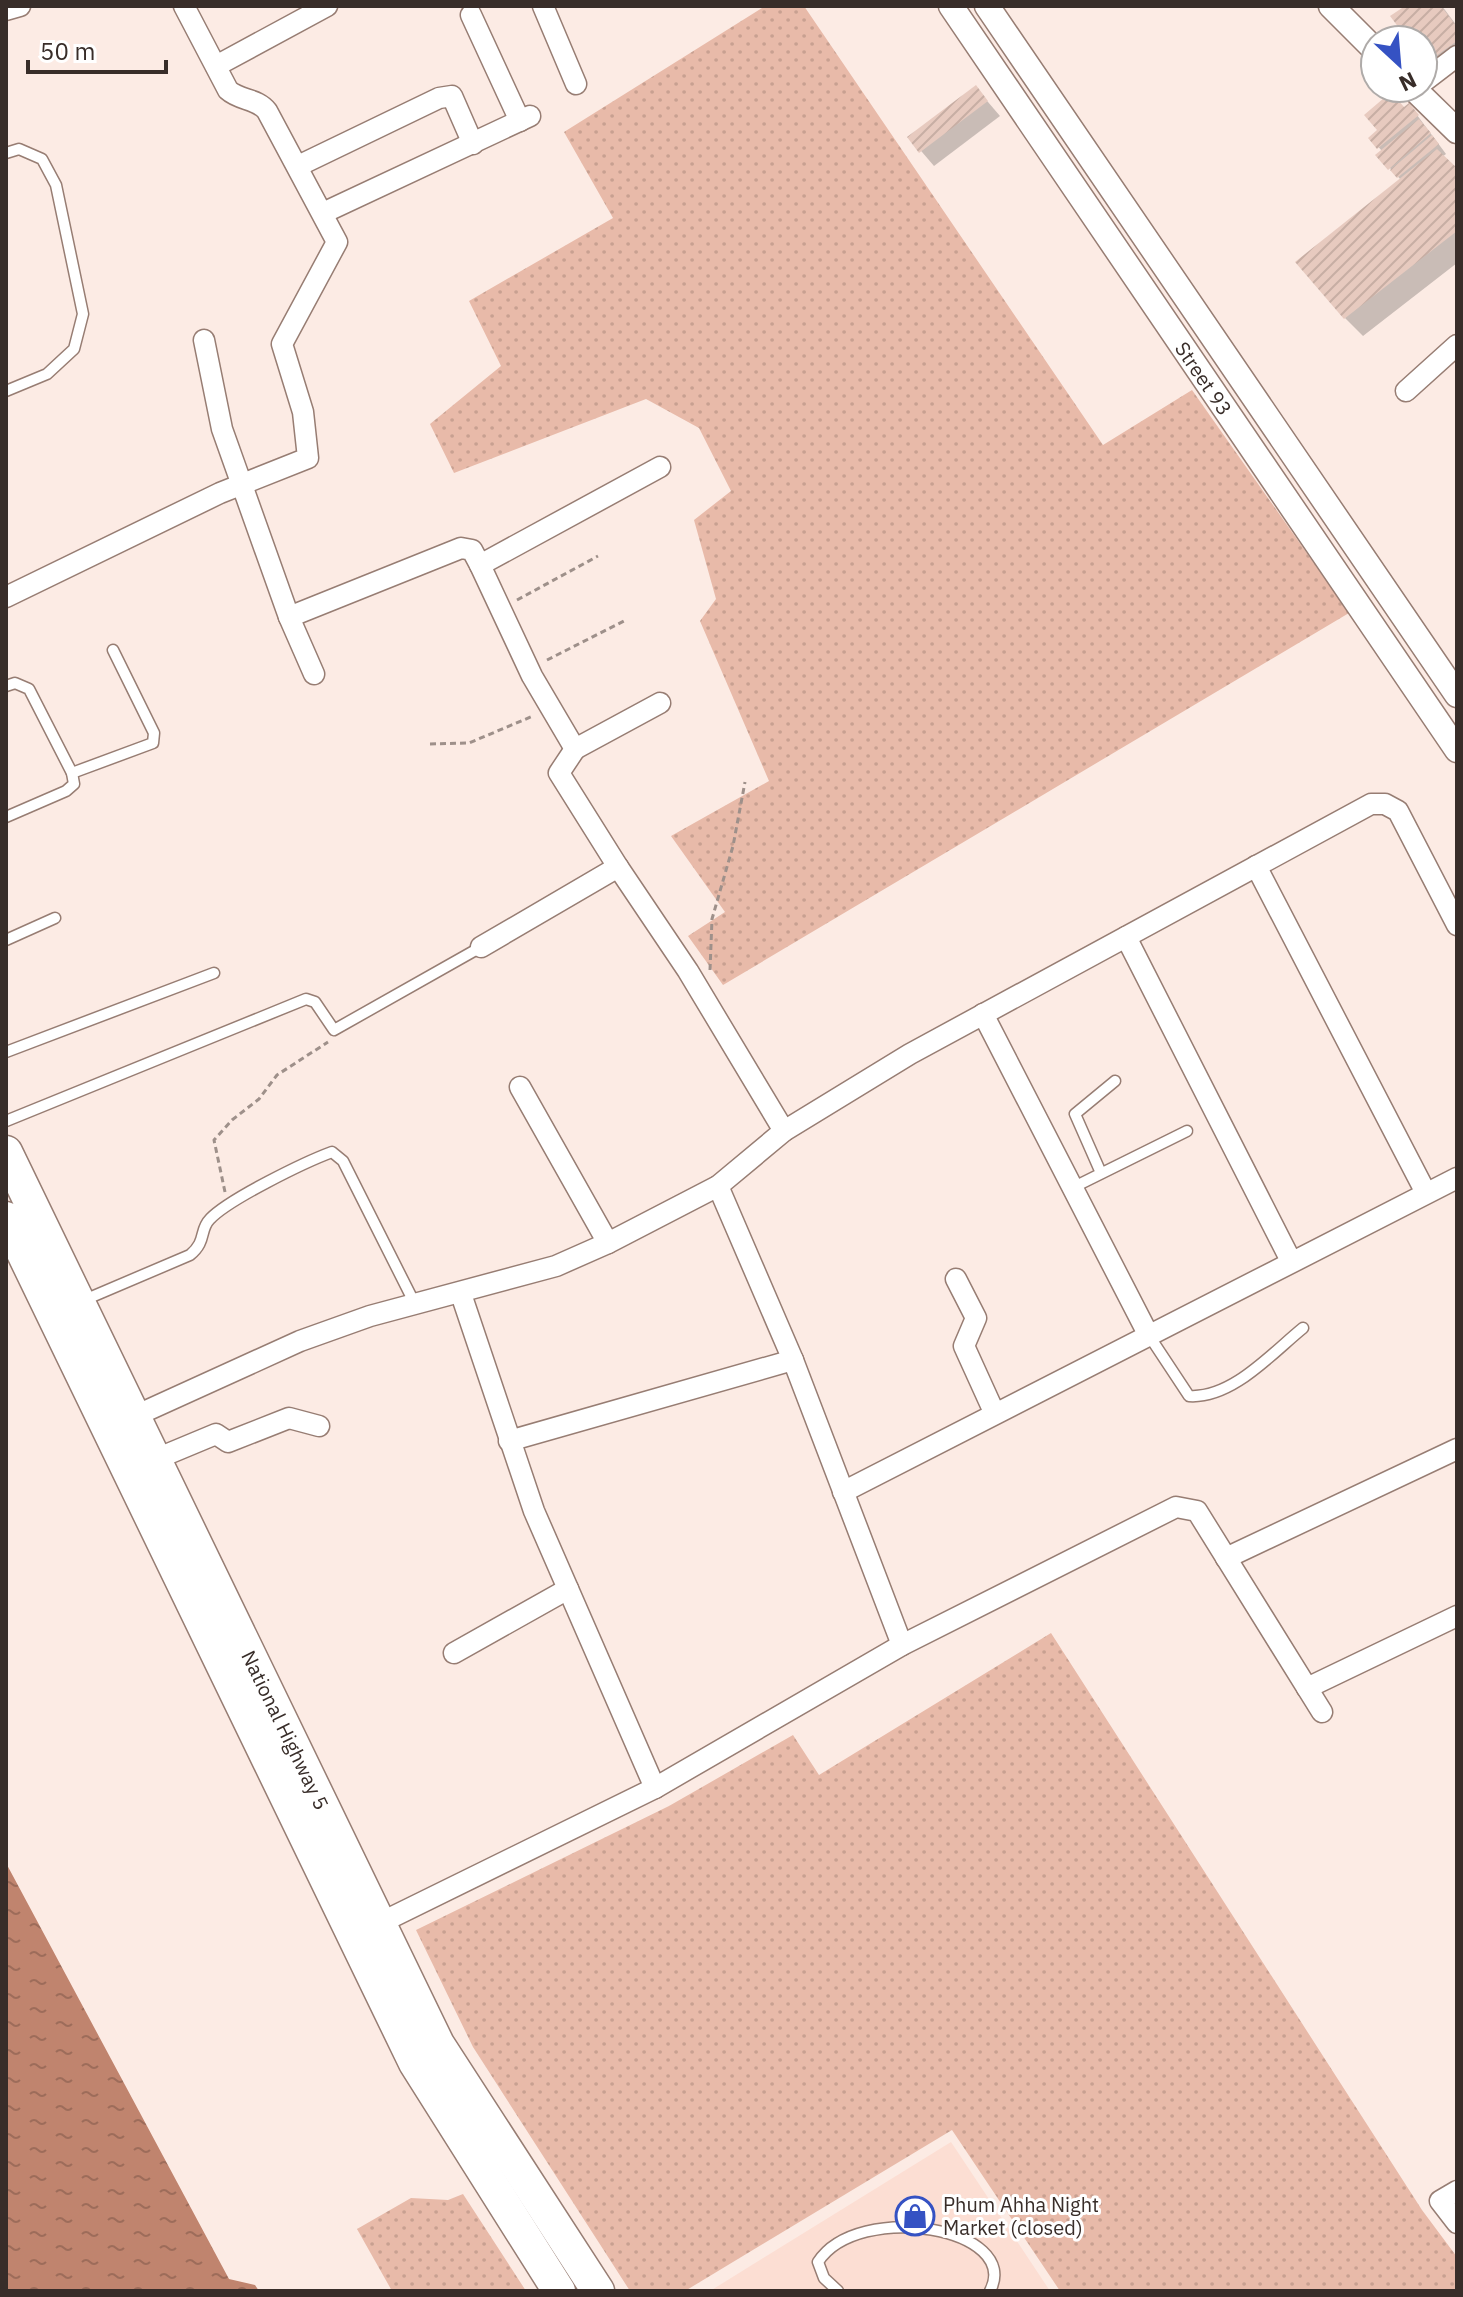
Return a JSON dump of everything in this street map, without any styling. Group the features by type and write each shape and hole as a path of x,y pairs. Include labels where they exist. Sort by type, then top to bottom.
{"highway":[{"name":"National Highway 5","path":"6,1152 79,1302 122,1423 156,1459 367,1929 415,2063 559,2291"},
{"name":"National Highway 5","path":"6,1218 122,1423 367,1929 470,2099 598,2291"}],"street":[{"path":"6,10 20,6"},
{"path":"6,597 242,484 308,458 303,412 282,344 337,242 267,111 260,103 234,96 184,6"},
{"path":"216,66 327,6"},
{"path":"543,6 576,84"},
{"name":"Street 93","path":"951,6 1457,750"},
{"name":"Street 93","path":"987,6 1457,695"},
{"path":"1331,6 1359,34"},
{"path":"323,213 525,118 471,15"},
{"path":"1439,70 1457,56"},
{"path":"298,166 439,98 452,96 473,144"},
{"path":"1430,104 1457,131"},
{"path":"204,340 222,429 289,617 314,674"},
{"path":"1406,391 1457,345"},
{"path":"480,565 660,467"},
{"path":"289,617 461,548 472,550 529,669 575,749"},
{"path":"660,703 575,749 559,773 711,1010 784,1131"},
{"path":"122,1423 300,1341 370,1316 556,1266 608,1243 718,1186 784,1131 983,1014 1371,804 1385,804 1398,811 1457,925"},
{"path":"1256,866 1426,1193"},
{"path":"481,947 618,867"},
{"path":"1126,937 1291,1261"},
{"path":"983,1014 1148,1334"},
{"path":"520,1087 608,1243"},
{"path":"843,1492 994,1412 1457,1178"},
{"path":"718,1186 793,1360 902,1645"},
{"path":"956,1279 976,1318 964,1346 994,1412"},
{"path":"461,1294 509,1441 568,1589 655,1788"},
{"path":"509,1441 793,1360"},
{"path":"156,1459 205,1437 216,1434 228,1442 289,1418 319,1426"},
{"path":"1226,1558 1457,1449"},
{"path":"367,1929 655,1788 902,1645 1176,1507 1197,1511 1322,1712"},
{"path":"454,1653 568,1589"},
{"path":"1307,1688 1457,1616"},
{"path":"1457,2191 1440,2201 1457,2223"}],"lane":[{"path":"6,153 19,149 42,159 56,185 83,314 74,349 47,374 6,391"},
{"path":"72,773 153,743 154,733 113,650"},
{"path":"6,686 15,683 29,689 72,773 74,784 66,791 6,817"},
{"path":"6,940 55,918"},
{"path":"6,1121 306,999 315,1002 334,1030 481,947"},
{"path":"6,1052 214,973"},
{"path":"1101,1173 1075,1114 1115,1081"},
{"path":"1074,1187 1187,1131"},
{"path":"79,1302 190,1255 201,1246 205,1227 211,1218 303,1164 333,1152 343,1161 416,1306"},
{"path":"1148,1334 1189,1396 1206,1397 1237,1381 1303,1328"},
{"path":"838,2291 820,2272 818,2262 823,2255 853,2235 900,2226 956,2236 973,2244 992,2264 996,2277 990,2291"}],"path":[{"path":"500,609 598,556"},
{"path":"529,669 626,620"},
{"path":"430,744 469,743 551,708"},
{"path":"711,1010 712,919 733,846 745,782"},
{"path":"228,1207 214,1140 232,1120 259,1099 277,1075 329,1042 334,1030"}],"shaded area":[{"path":"765,6 804,6 1103,445 1192,390 1349,613 723,985 688,936 725,912 671,836 769,781 700,621 716,599 694,520 731,491 699,428 646,399 454,473 430,424 501,366 469,301 613,218 564,132"},
{"path":"1051,1633 1422,2210 1457,2257 1457,2291 1060,2291 952,2130 685,2291 630,2291 473,2047 416,1930 669,1806 793,1735 819,1775"},
{"name":"Phum Ahha Night Market (closed)","path":"951,2142 1050,2291 710,2291"},
{"path":"463,2194 526,2291 392,2291 357,2229 411,2198 448,2200"}],"water":[{"path":"6,1863 229,2279 255,2285 259,2291 6,2291"}],"building":[{"path":"1405,6 1441,6 1457,27 1457,41 1439,54 1439,24 1396,24 1390,16"},
{"path":"976,85 988,101 919,153 907,137"},
{"path":"1377,104 1401,104 1404,107 1410,104 1419,115 1377,149 1368,138 1377,130 1364,115"},
{"path":"1419,119 1431,133 1388,170 1375,155"},
{"path":"1432,135 1439,144 1397,178 1390,170"},
{"path":"1437,149 1457,168 1457,231 1344,319 1295,262"}],"place":[{"name":"Phum Ahha Night Market (closed)","path":"915,2216"}]}
